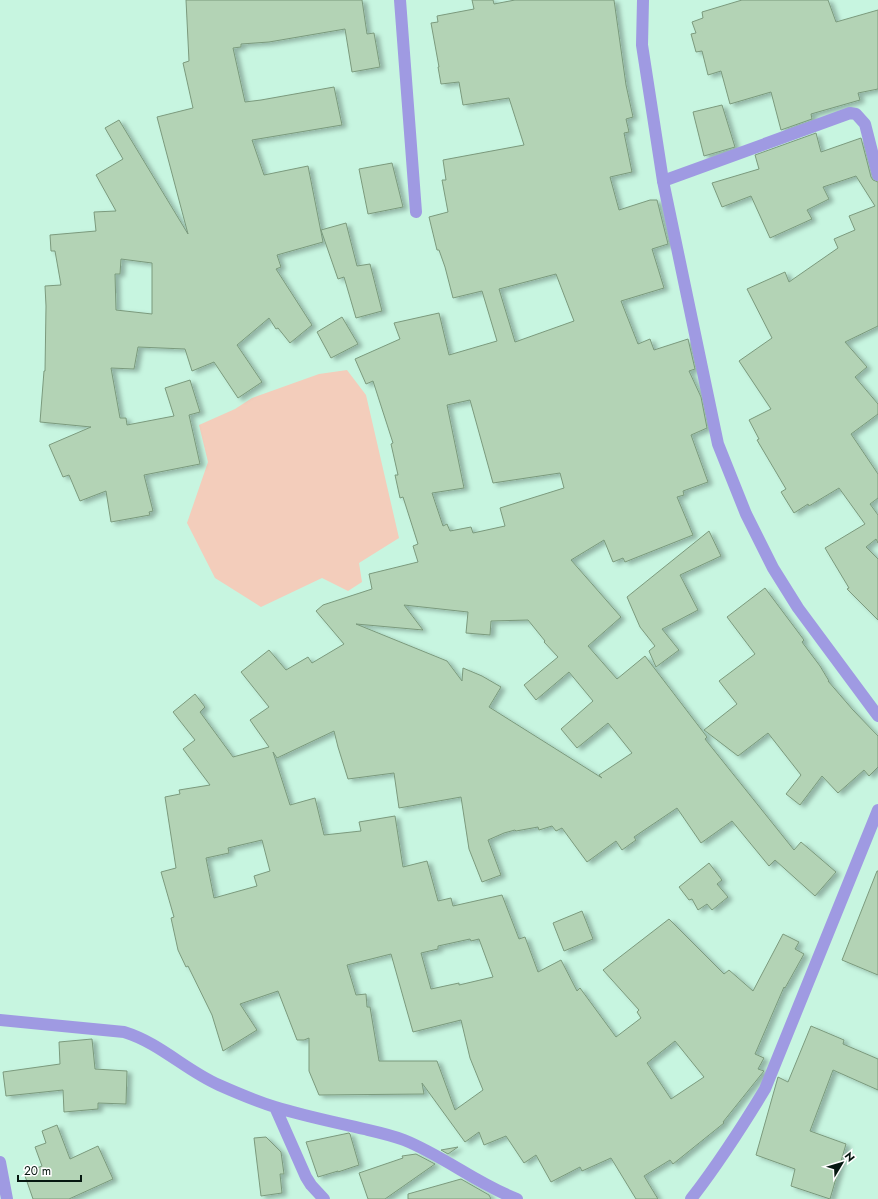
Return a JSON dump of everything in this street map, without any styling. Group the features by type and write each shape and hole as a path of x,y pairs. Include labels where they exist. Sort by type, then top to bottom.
{"street":[{"path":"400,0 416,212"},
{"path":"643,0 642,45 663,180 718,444 746,514 772,568 798,608 878,716"},
{"path":"663,180 850,113 856,114 865,124 878,175"},
{"path":"691,1199 714,1170 765,1090 878,810"},
{"path":"0,1020 124,1032 138,1036 208,1080 275,1107 379,1132 404,1140 425,1150 484,1185 517,1199"},
{"path":"275,1107 306,1177 324,1199"},
{"path":"0,1162 7,1199"}],"shaded area":[{"path":"347,370 366,395 399,538 359,563 362,582 348,591 322,578 261,607 215,578 187,523 208,462 199,425 235,409 252,398 319,374"}],"building":[{"path":"186,0 362,0 367,34 374,33 380,67 352,72 345,29 269,42 241,44 241,47 233,48 245,102 334,87 342,125 252,140 264,175 308,166 323,242 277,255 281,267 276,269 312,325 290,343 278,328 276,329 269,318 237,345 262,382 238,398 214,362 192,371 185,349 138,347 134,369 111,368 120,418 126,418 127,425 174,416 165,388 190,380 200,412 189,415 200,464 144,475 153,511 149,512 150,515 111,522 106,491 80,501 69,475 63,477 49,445 91,427 40,422 45,371 45,286 61,285 55,251 51,251 50,235 96,231 94,212 116,211 96,175 123,159 105,128 119,120 188,234 157,117 193,108 183,63 189,61","holes":["121,259 152,263 152,314 116,310 115,274 120,274"]},
{"path":"472,0 493,0 494,4 515,0 614,0 626,85 633,117 626,119 629,132 624,133 632,172 610,177 619,210 650,200 657,200 668,244 652,249 664,288 621,301 638,344 650,339 654,350 688,339 695,369 689,371 701,397 707,428 691,435 708,482 683,491 684,495 677,497 693,535 625,562 623,558 613,562 604,540 571,560 621,617 588,646 617,679 645,656 707,737 705,739 794,850 801,842 836,872 815,896 775,860 769,866 732,821 701,843 677,808 634,837 636,840 622,850 616,841 587,862 562,828 556,831 552,826 539,830 538,827 504,833 488,840 501,875 482,882 469,849 461,797 399,808 394,773 348,779 334,731 277,758 273,752 290,805 315,798 324,835 361,831 359,822 395,816 403,867 427,861 438,901 451,898 453,906 502,895 519,939 525,937 538,972 561,960 577,991 580,988 616,1037 641,1018 637,1012 639,1010 603,970 669,919 724,974 729,970 753,991 783,934 799,942 795,949 804,954 785,988 784,987 755,1054 764,1058 758,1069 764,1071 723,1122 724,1123 673,1164 670,1160 644,1176 658,1199 636,1199 611,1158 582,1171 580,1167 551,1182 536,1155 524,1163 506,1136 484,1145 479,1132 465,1142 422,1083 424,1094 319,1095 309,1071 309,1038 297,1040 278,991 240,1004 257,1030 223,1051 212,1015 188,966 186,967 178,950 171,918 174,917 161,872 176,868 165,797 180,794 179,790 210,785 183,749 195,740 173,712 195,694 205,707 200,712 233,757 269,747 250,720 269,707 241,672 269,650 286,670 308,657 312,663 344,644 316,611 323,605 372,589 369,574 418,562 413,546 418,544 403,497 400,498 395,475 398,475 391,444 393,443 373,381 366,384 355,359 400,339 394,323 439,313 449,355 497,341 482,291 453,298 445,267 439,250 437,250 429,217 448,212 442,180 446,180 443,160 524,145 509,98 463,105 459,82 441,84 431,23 438,22 437,16 474,9","holes":["556,274 574,321 515,342 499,289","470,400 493,483 560,473 564,488 500,508 505,526 473,533 471,527 450,531 447,524 443,526 432,493 464,488 447,405","404,605 468,612 466,633 490,635 491,621 528,620 545,641 544,642 558,657 524,685 536,700 569,672 593,701 561,729 577,748 608,723 632,753 599,775 602,778 489,707 501,687 482,676 463,668 462,681 447,661 356,624 423,630","262,840 270,871 254,876 257,886 214,898 206,858 229,853 228,848","470,939 471,941 479,939 493,977 459,985 459,983 431,989 421,953 438,949 438,946","391,954 413,1032 461,1020 470,1058 483,1090 455,1110 437,1061 379,1061 370,1007 367,1007 366,994 356,995 347,965","675,1041 704,1077 671,1099 647,1063"]},
{"path":"742,0 828,0 836,22 878,10 878,89 858,93 860,100 811,114 812,119 781,130 771,92 730,104 721,71 708,75 702,51 696,52 691,34 696,33 692,22 703,18 702,12"},
{"path":"722,105 735,147 704,156 693,112"},
{"path":"816,133 821,152 861,138 871,177 873,180 878,182 878,326 845,342 867,367 855,377 878,404 878,414 851,434 878,474 878,498 870,504 878,515 878,543 876,539 866,547 878,559 878,620 847,589 849,588 825,548 865,524 839,488 794,513 781,492 786,489 757,440 759,439 749,420 771,409 739,361 772,338 747,289 785,272 789,282 838,248 834,239 855,230 849,216 875,206 856,176 823,187 829,199 807,210 812,219 770,238 751,196 722,207 712,183 759,169 755,155"},
{"path":"392,163 403,207 368,214 359,169"},
{"path":"346,223 357,266 370,264 382,311 356,318 344,277 338,279 321,230"},
{"path":"342,317 358,344 331,358 317,332"},
{"path":"709,531 721,556 680,575 698,610 662,629 679,650 656,667 649,651 655,646 640,627 627,597"},
{"path":"765,588 804,640 802,642 820,666 828,681 878,736 878,767 869,776 864,770 838,793 822,776 800,805 786,794 801,775 768,733 738,756 704,730 737,704 719,681 755,654 727,617"},
{"path":"709,863 722,880 717,884 728,897 712,910 707,904 698,910 692,899 689,900 679,887"},
{"path":"878,871 878,975 842,960"},
{"path":"582,911 593,939 564,951 553,923"},
{"path":"811,1026 844,1040 843,1044 878,1059 878,1090 833,1070 810,1131 846,1144 830,1199 791,1186 795,1169 756,1155 778,1077 788,1082"},
{"path":"92,1039 95,1069 127,1071 126,1104 98,1103 98,1109 64,1112 63,1090 6,1096 3,1072 60,1064 59,1042"},
{"path":"57,1125 70,1159 98,1146 113,1179 69,1199 33,1199 24,1173 42,1166 35,1147 46,1143 42,1131"},
{"path":"349,1133 359,1165 318,1177 306,1142"},
{"path":"266,1137 281,1152 284,1174 280,1174 282,1193 261,1196 254,1138"},
{"path":"458,1147 448,1154 441,1150"},
{"path":"416,1154 435,1164 385,1199 368,1199 359,1173 403,1158 402,1156"},
{"path":"461,1179 489,1195 491,1199 408,1199 408,1194"}]}
